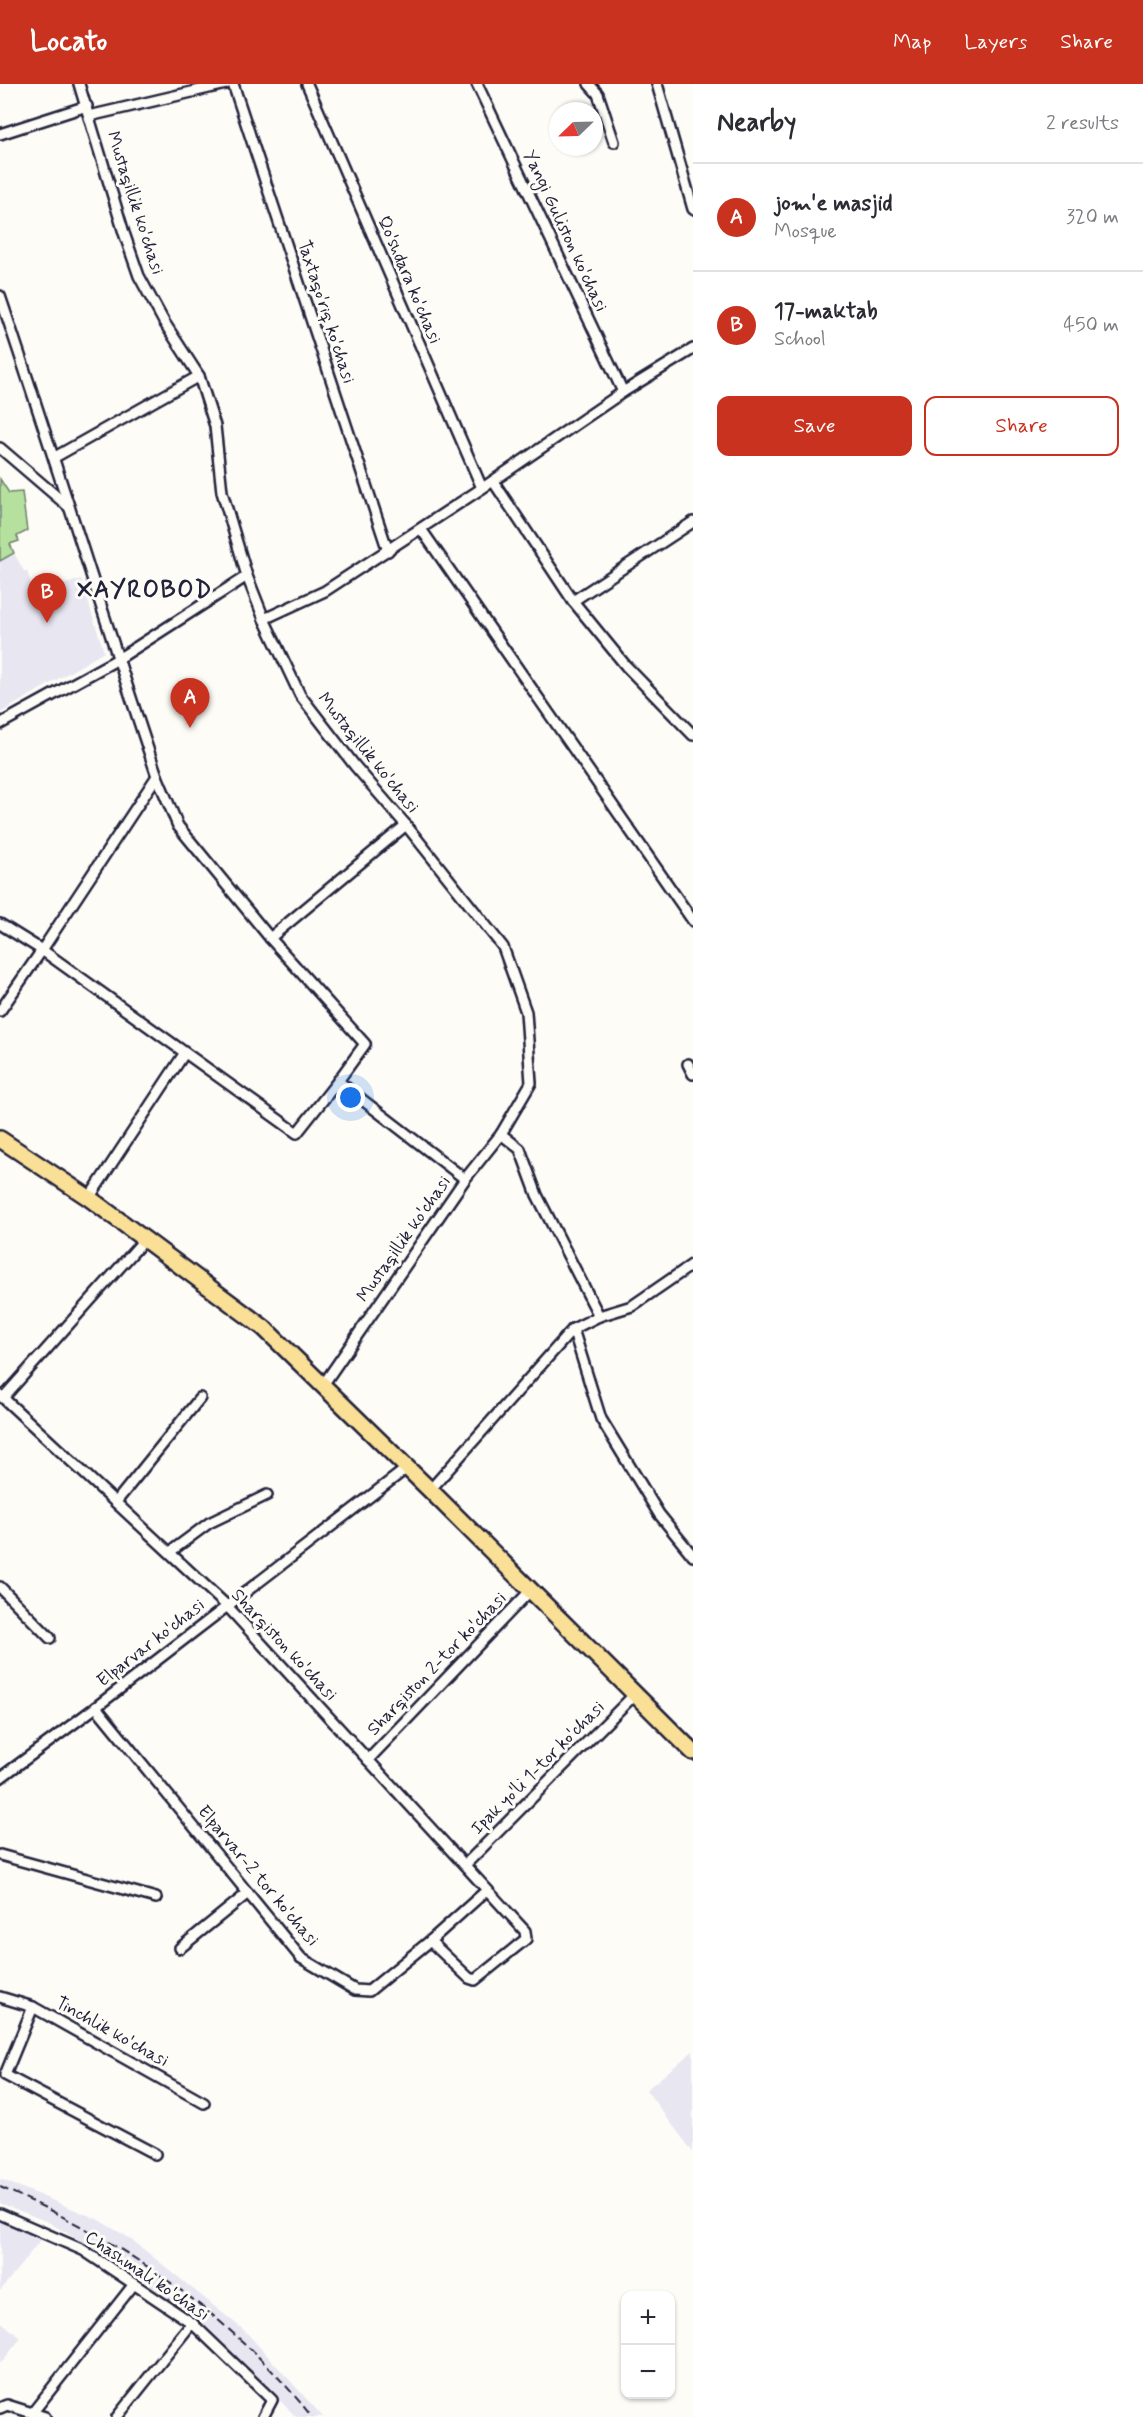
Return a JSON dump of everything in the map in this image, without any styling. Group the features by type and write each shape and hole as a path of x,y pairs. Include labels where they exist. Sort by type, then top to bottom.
{"main road":[{"path":"0,1139 89,1198 264,1328 693,1752"}],"street":[{"name":"Mustaqillik ko'chasi","path":"79,84 139,276 164,322 199,376 215,426 222,492 247,576 264,619 300,695 503,947 525,1012 531,1083 501,1134 465,1179 323,1385"},
{"path":"89,116 226,84"},
{"name":"Taxtaqo'riq ko'chasi","path":"233,84 388,551"},
{"name":"Qo'shdara ko'chasi","path":"307,84 482,488"},
{"name":"Yangi Guliston ko'chasi","path":"477,84 623,392"},
{"path":"589,84 598,94 614,142"},
{"path":"657,84 693,209"},
{"path":"0,134 87,106"},
{"path":"0,296 55,457 69,507 157,776 178,826 270,938 365,1044 297,1132 184,1054 42,950 0,924"},
{"path":"264,619 325,591 493,481 623,392 693,349"},
{"path":"55,457 199,376"},
{"path":"0,448 69,507"},
{"path":"493,481 573,601 626,666 693,735"},
{"path":"573,601 693,522"},
{"path":"421,529 693,921"},
{"path":"0,724 118,658 247,576"},
{"path":"0,1011 157,776"},
{"path":"270,938 406,825"},
{"path":"89,1198 184,1054"},
{"path":"688,1064 693,1074"},
{"path":"338,1081 465,1179"},
{"path":"501,1134 520,1149 537,1195 599,1316"},
{"path":"2,1397 145,1239"},
{"path":"430,1490 573,1329 599,1316 632,1306 693,1264"},
{"path":"573,1329 601,1419 659,1514 693,1556"},
{"name":"Sharqiston ko'chasi","path":"2,1397 227,1606 526,1934 524,1943 475,1980 469,1978 430,1941"},
{"path":"116,1502 200,1398"},
{"name":"Elparvar ko'chasi","path":"1,1775 96,1707 407,1468"},
{"path":"170,1552 209,1523 267,1495"},
{"path":"0,1587 50,1638"},
{"name":"Sharqiston 2-tor ko'chasi","path":"368,1760 530,1591"},
{"name":"Ipak yo'li 1-tor ko'chasi","path":"465,1865 635,1694"},
{"name":"Elparvar-2 tor ko'chasi","path":"96,1707 301,1958 361,1992 372,1989 430,1941"},
{"path":"0,1855 156,1898"},
{"path":"430,1941 487,1890"},
{"path":"180,1948 248,1893"},
{"name":"Tinchlik ko'chasi","path":"0,1997 33,2007 204,2103"},
{"path":"0,2085 33,2007"},
{"path":"5,2075 155,2154"},
{"name":"Chashmali ko'chasi","path":"0,2214 83,2250 192,2323 272,2400 263,2417"},
{"path":"33,2412 134,2284"},
{"path":"117,2417 192,2323"},
{"path":"0,2408 7,2405 45,2417"}],"shaded area":[{"path":"14,553 24,571 27,571 34,594 81,579 104,652 0,713 0,561"},
{"path":"693,2051 693,2152 646,2090"},
{"path":"0,2179 95,2218 131,2239 245,2331 323,2417 296,2417 228,2348 175,2304 118,2263 48,2222 0,2203"},
{"path":"0,2220 42,2238 0,2291"},
{"path":"0,2321 21,2338 0,2364"}],"green space":[{"path":"0,479 9,493 22,492 27,531 17,536 19,541 10,544 14,553 0,561"}],"railway":[{"path":"0,2187 88,2230 170,2282 246,2344 312,2417"}],"place":[{"name":"17-maktab","path":"47,623"},
{"name":"jom'e masjid","path":"190,728"}],"district":[{"name":"XAYROBOD","path":"145,590"}]}
